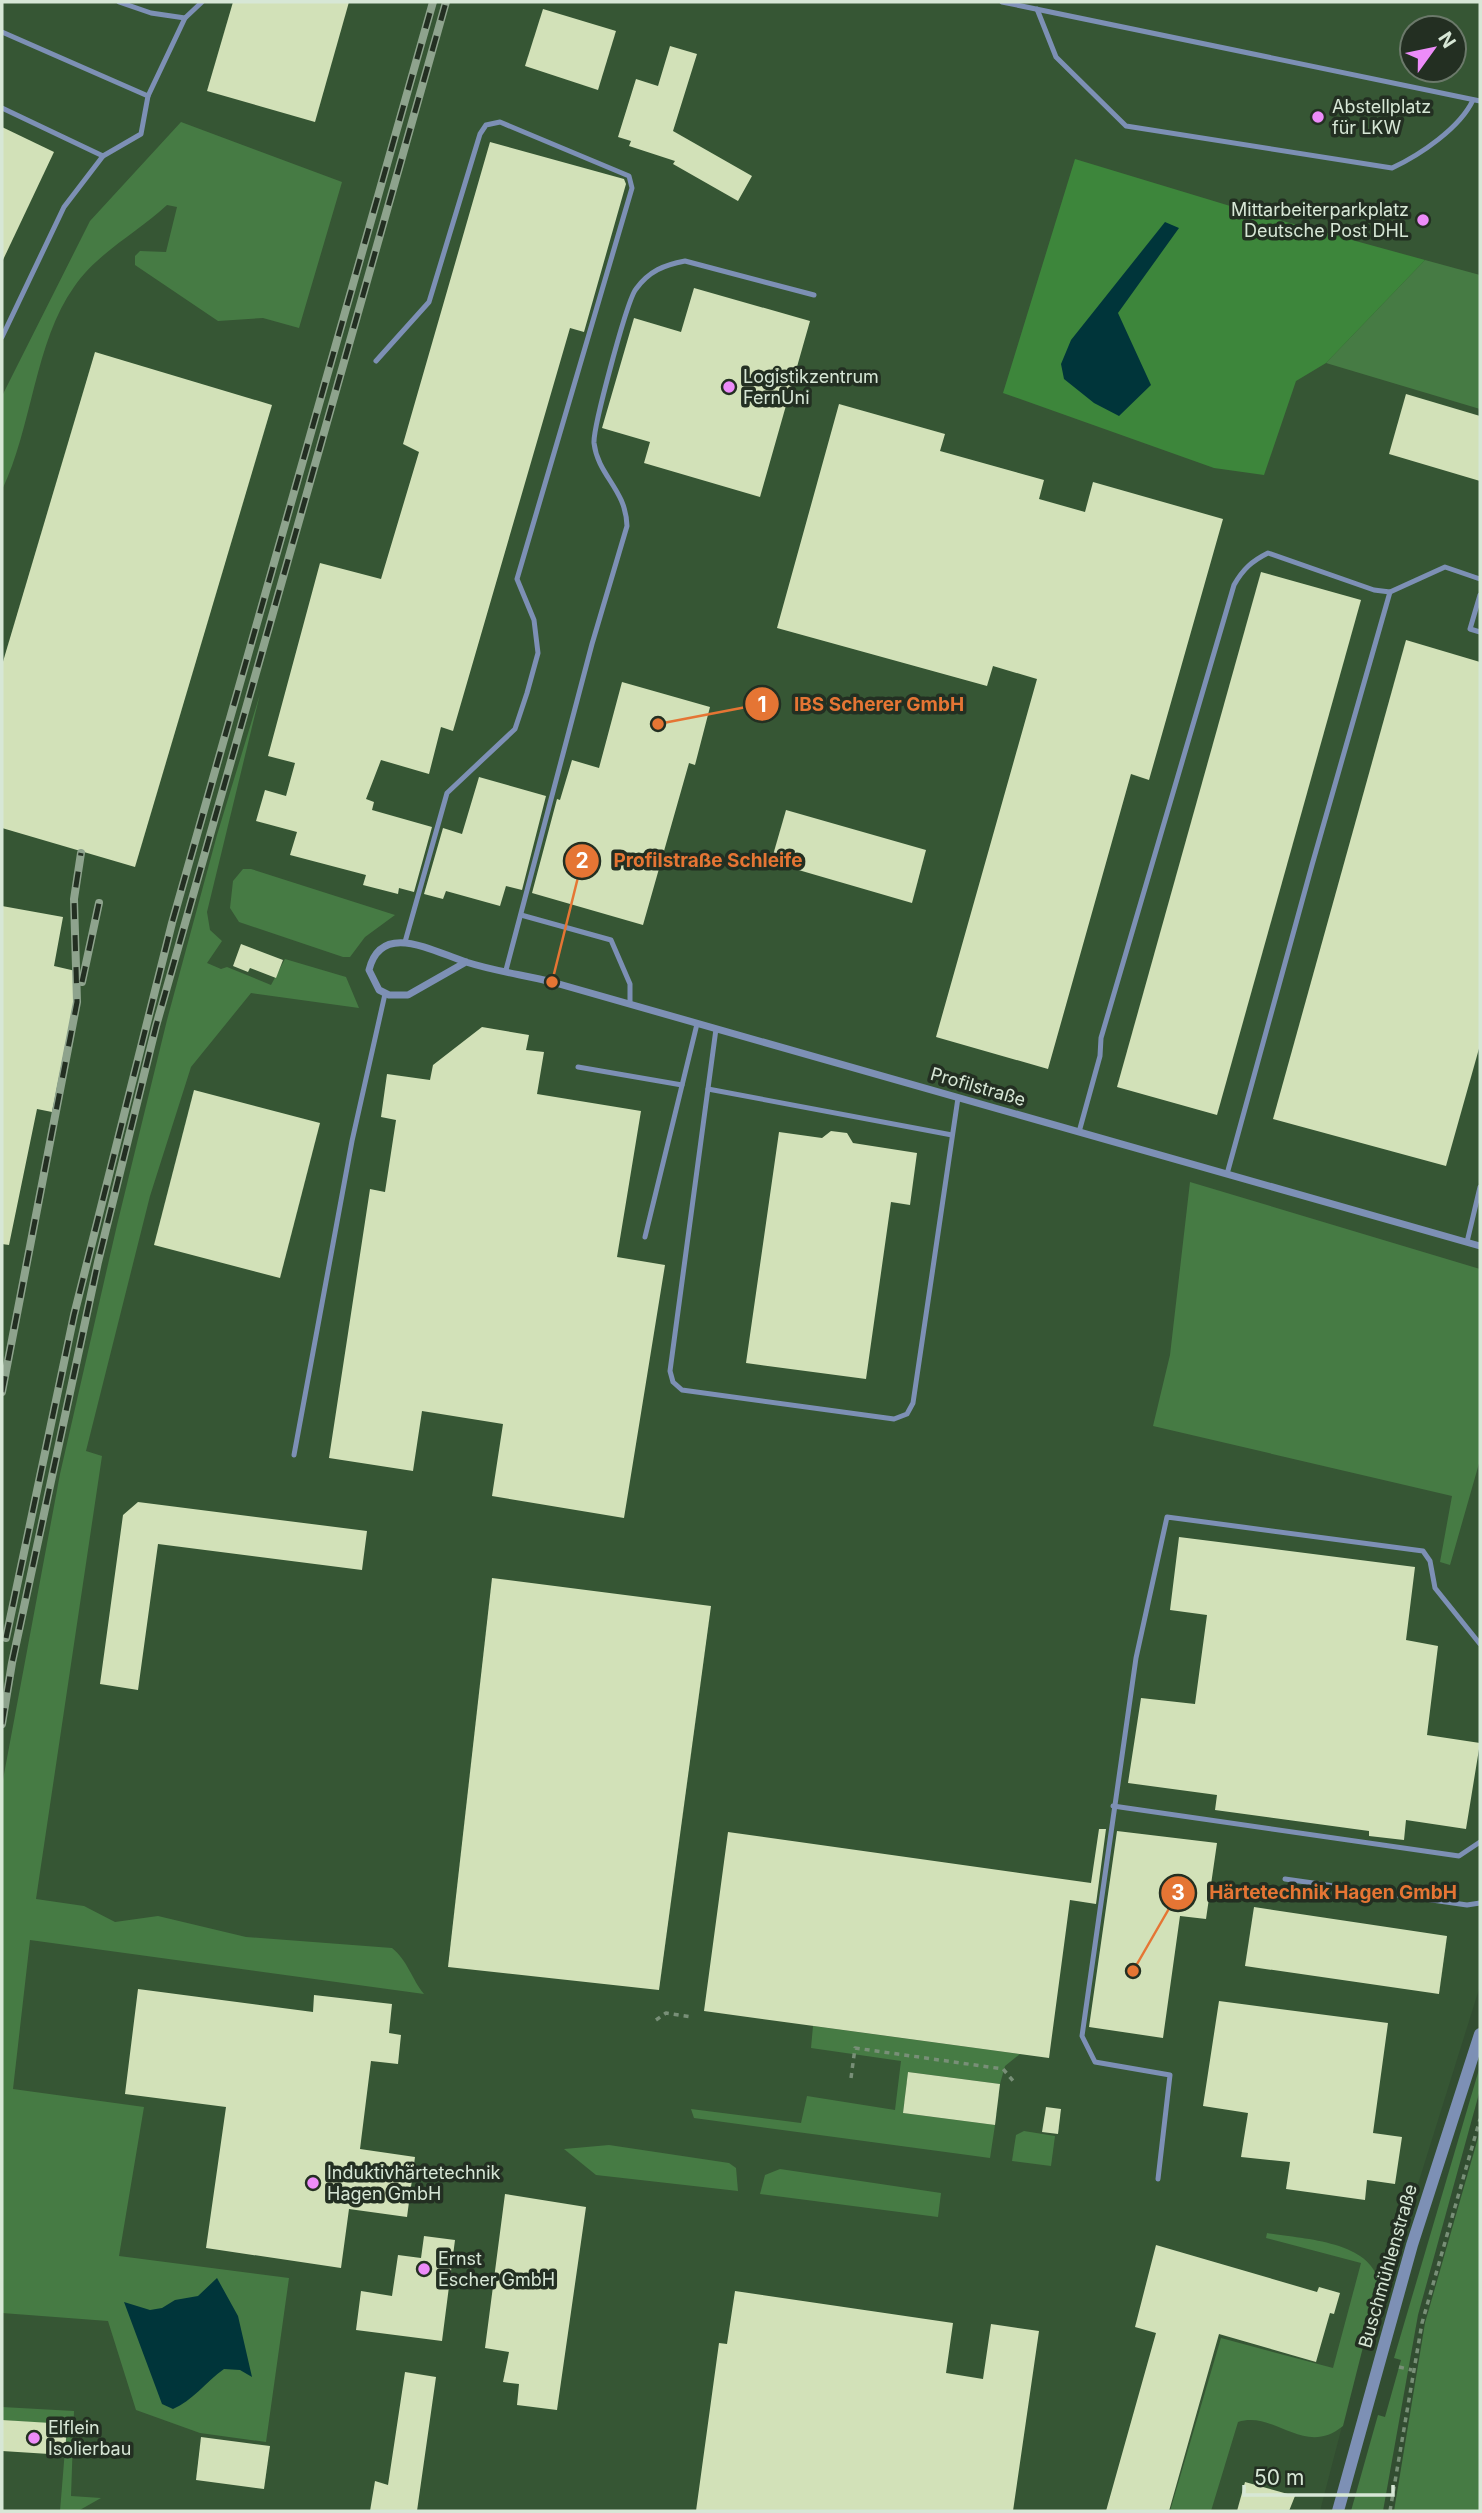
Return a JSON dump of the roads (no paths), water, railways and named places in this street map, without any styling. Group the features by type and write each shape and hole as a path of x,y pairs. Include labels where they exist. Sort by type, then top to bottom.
{"street":[{"name":"Profilstraße","path":"405,942 466,962 506,970 629,1004 1480,1246"},
{"path":"405,942 385,945 371,961 369,970 372,981 385,994 408,995 466,962"},
{"name":"Buschmühlenstraße","path":"1338,2511 1412,2245 1480,2034"}],"lane":[{"path":"118,2 151,13 185,18"},
{"path":"2,337 64,207 103,156 141,134 148,96 185,18 202,2"},
{"path":"1002,2 1480,101"},
{"path":"1037,9 1055,57 1126,126 1392,168 1407,161 1466,115 1473,100"},
{"path":"2,32 148,96"},
{"path":"2,108 103,156"},
{"path":"376,361 429,302 480,134 486,125 500,122 629,176 632,188 517,579 534,620 538,653 527,693 515,729 447,793 405,942"},
{"path":"506,970 592,643 627,526 626,507 602,467 594,442 599,413 633,292 648,275 666,264 685,261 814,295"},
{"path":"1079,1132 1100,1056 1101,1038 1234,585 1240,574 1248,565 1268,553 1374,590 1390,592 1445,567 1480,579"},
{"path":"1227,1174 1311,864 1390,592"},
{"path":"1480,595 1470,629 1480,632"},
{"path":"521,915 611,940 630,984 629,1004"},
{"path":"295,1455 352,1141 385,994"},
{"path":"645,1237 697,1024"},
{"path":"716,1029 670,1371 673,1382 682,1390 894,1419 907,1414 914,1403 958,1097"},
{"path":"578,1067 682,1085"},
{"path":"708,1089 953,1135"},
{"path":"1467,1242 1480,1187"},
{"path":"1158,2179 1170,2075 1095,2062 1082,2036 1136,1658 1167,1517 1423,1551 1430,1561 1435,1588 1480,1644"},
{"path":"1114,1806 1459,1856 1480,1842"},
{"path":"1285,1879 1467,1905 1480,1903"}],"water":[{"path":"1165,222 1179,228 1118,313 1151,385 1119,416 1094,403 1064,379 1061,364 1071,340"},
{"path":"217,2278 238,2316 252,2377 240,2370 224,2369 173,2409 162,2404 124,2302 150,2310 162,2308 175,2300 198,2296"}],"railway":[{"path":"6,1638 74,1315 172,923 433,2"},
{"path":"2,1724 12,1663 98,1262 156,1026 446,2"},
{"path":"2,1392 77,1002 74,899 81,853"},
{"path":"82,982 99,903"}],"place":[{"name":"Abstellplatz für LKW","path":"1318,117"},
{"name":"Mittarbeiterparkplatz Deutsche Post DHL","path":"1423,220"},
{"name":"Logistikzentrum FernUni","path":"729,387"},
{"name":"IBS Scherer GmbH","path":"658,724"},
{"name":"Profilstraße Schleife","path":"552,982"},
{"name":"Härtetechnik Hagen GmbH","path":"1133,1971"},
{"name":"Induktivhärtetechnik Hagen GmbH","path":"313,2183"},
{"name":"Ernst Escher GmbH","path":"424,2269"},
{"name":"Elflein Isolierbau","path":"34,2438"}]}
